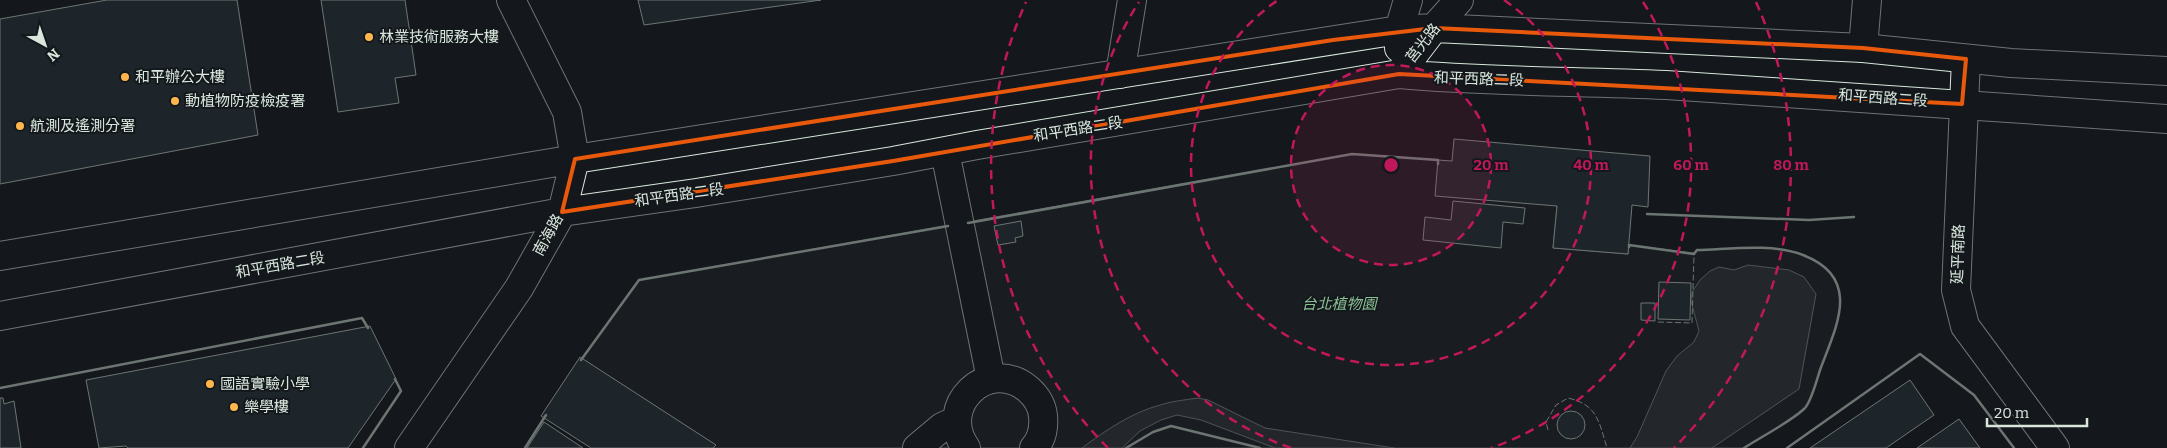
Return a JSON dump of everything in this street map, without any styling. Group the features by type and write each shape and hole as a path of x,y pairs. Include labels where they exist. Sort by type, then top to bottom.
{"main road":[{"name":"南海路","path":"409,448 519,288 562,212 575,159 567,112 511,0"},
{"path":"1120,74 1132,0"},
{"name":"莒光路","path":"1399,74 1399,30 1408,0"},
{"name":"莒光路","path":"1399,74 1434,28 1459,0"},
{"path":"1863,48 1867,0"},
{"path":"0,256 575,159 1399,30 1434,28 1863,48 1966,59 2167,71"},
{"name":"延平南路","path":"1966,59 1962,104 1956,290 1964,326 2054,448"},
{"name":"和平西路二段","path":"0,316 562,212 696,194 1399,74 1443,78 1662,85 2167,119"},
{"path":"945,152 991,379"},
{"path":"966,448 958,431 957,420 963,399 980,383 991,379 1013,380 1023,385 1039,401 1043,423 1041,434 1034,448"},
{"path":"917,448 942,427 957,420"}],"highlighted area":[{"path":"1434,28 1863,48 1966,59 1962,104 1399,74 893,161 562,212 575,159 1333,40"}],"green space":[{"name":"台北植物園","path":"1352,154 1438,160 1557,206 1553,248 1628,254 1629,245 1693,253 1698,250 1765,248 1791,251 1822,265 1833,277 1839,290 1840,305 1833,337 1807,406 1791,419 1744,448 692,448 575,369 639,280"}],"shaded area":[{"path":"1748,265 1789,270 1804,277 1816,294 1799,389 1712,448 1630,448 1637,437 1666,371 1677,356 1694,342 1699,331 1691,301 1692,292 1700,280 1710,271 1719,267 1734,270"},
{"path":"1198,398 1208,400 1265,428 1394,448 1275,448 1201,420 1177,415 1161,420 1140,431 1122,448 1082,448 1129,417 1149,408"}],"building":[{"name":"和平辦公大樓","path":"107,0 237,0 258,135 0,184 0,19"},
{"name":"林業技術服務大樓","path":"321,0 405,0 416,75 395,78 399,103 338,112"},
{"path":"638,0 821,0 644,25"},
{"path":"1454,139 1650,156 1648,207 1632,205 1628,254 1553,248 1557,206 1435,196 1438,160 1452,161"},
{"path":"1453,201 1525,208 1523,224 1503,222 1501,248 1423,240 1425,217 1451,220"},
{"path":"1021,221 1023,236 1015,238 1016,242 998,245 994,226"},
{"path":"1659,282 1691,283 1690,320 1658,319"},
{"path":"1641,303 1655,303 1655,321 1641,320"},
{"name":"國語實驗小學","path":"370,326 396,379 348,448 128,448 126,446 99,448 86,380"},
{"path":"580,357 716,445 713,448 591,448 541,416"},
{"path":"1910,380 1934,415 1886,448 1810,448"},
{"path":"0,398 3,398 4,404 14,401 21,448 0,448"},
{"path":"1571,411 1581,415 1585,425 1581,435 1571,439 1561,435 1557,425 1561,415"},
{"path":"1959,419 1980,448 1917,448"},
{"path":"544,422 583,448 527,448"}],"fence":[{"path":"1658,322 1692,323 1694,254"},
{"path":"1548,430 1546,422 1556,405 1568,398 1578,401 1586,405 1596,416 1607,448"}],"wall":[{"path":"968,223 1352,154 1438,160 1438,164"},
{"path":"1647,214 1809,220 1854,217"},
{"path":"581,360 639,280 948,226"},
{"path":"1629,247 1629,245 1694,254 1697,250 1778,249 1803,255 1822,265 1833,277 1839,290 1840,305 1837,321 1814,391 1807,406 1791,419 1744,448"},
{"path":"0,388 362,318 368,328"},
{"path":"1787,448 1920,354 1974,395 2014,448"},
{"path":"363,448 401,391 395,379"},
{"path":"525,448 546,415"},
{"path":"1126,448 1153,432 1171,426 1260,448"}],"place":[{"name":"林業技術服務大樓","path":"369,37"},
{"name":"和平辦公大樓","path":"125,77"},
{"name":"動植物防疫檢疫署","path":"175,101"},
{"name":"航測及遙測分署","path":"20,126"},
{"name":"國語實驗小學","path":"210,384"},
{"name":"樂學樓","path":"234,407"}]}
